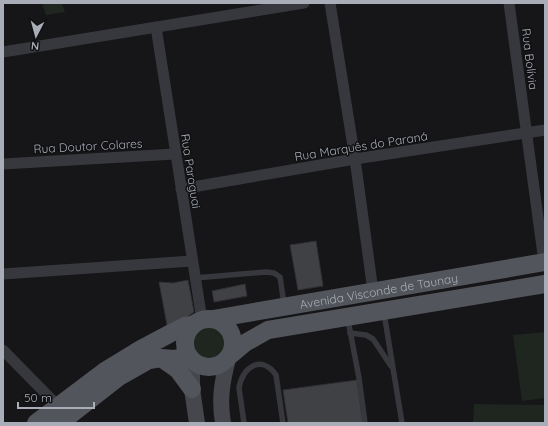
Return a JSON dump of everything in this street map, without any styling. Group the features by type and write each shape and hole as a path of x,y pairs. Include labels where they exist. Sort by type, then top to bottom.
{"main road":[{"path":"527,286 537,280 544,262"},
{"name":"Avenida Visconde de Taunay","path":"60,415 105,371 140,349 185,326 202,321 373,290 544,262"},
{"name":"Avenida Visconde de Taunay","path":"36,423 60,415 149,360 161,358 190,359 199,365 211,368 223,363 245,343 268,330 349,325 384,311 545,284"},
{"path":"197,423 192,389 190,359 186,352 185,340 186,334 202,321 223,323 230,330 234,341 221,394 220,408 223,423"},
{"path":"161,358 178,370 192,389"}],"street":[{"path":"3,52 304,3"},
{"path":"330,3 355,160 373,290"},
{"name":"Rua Bolívia","path":"509,3 544,262"},
{"name":"Rua Paraguai","path":"156,27 202,321"},
{"name":"Rua Marquês do Paraná","path":"181,189 545,130"},
{"name":"Rua Doutor Colares","path":"3,164 175,154"},
{"path":"3,274 192,261"},
{"path":"3,350 60,415"}],"lane":[{"path":"195,278 266,272 274,273 280,277 284,306"},
{"path":"384,311 402,423"},
{"path":"349,325 373,339 393,369"},
{"path":"349,325 359,378 365,423"},
{"path":"244,423 239,388 247,369 256,364 266,366 274,371 276,375 283,423"}],"shaded area":[{"path":"42,3 70,3 62,4 65,12 46,15"},
{"path":"205,324 213,324 220,327 225,332 228,343 225,354 220,359 213,362 205,362 198,359 193,354 190,347 190,339 193,332 198,327"},
{"path":"545,332 545,398 522,401 513,335"},
{"path":"474,404 545,405 545,423 473,423"}],"building":[{"path":"316,241 323,286 298,290 290,245"},
{"path":"188,280 194,312 179,323 167,325 159,282 173,283"},
{"path":"245,284 247,296 214,302 212,291"},
{"path":"357,380 363,423 288,423 283,390"}]}
